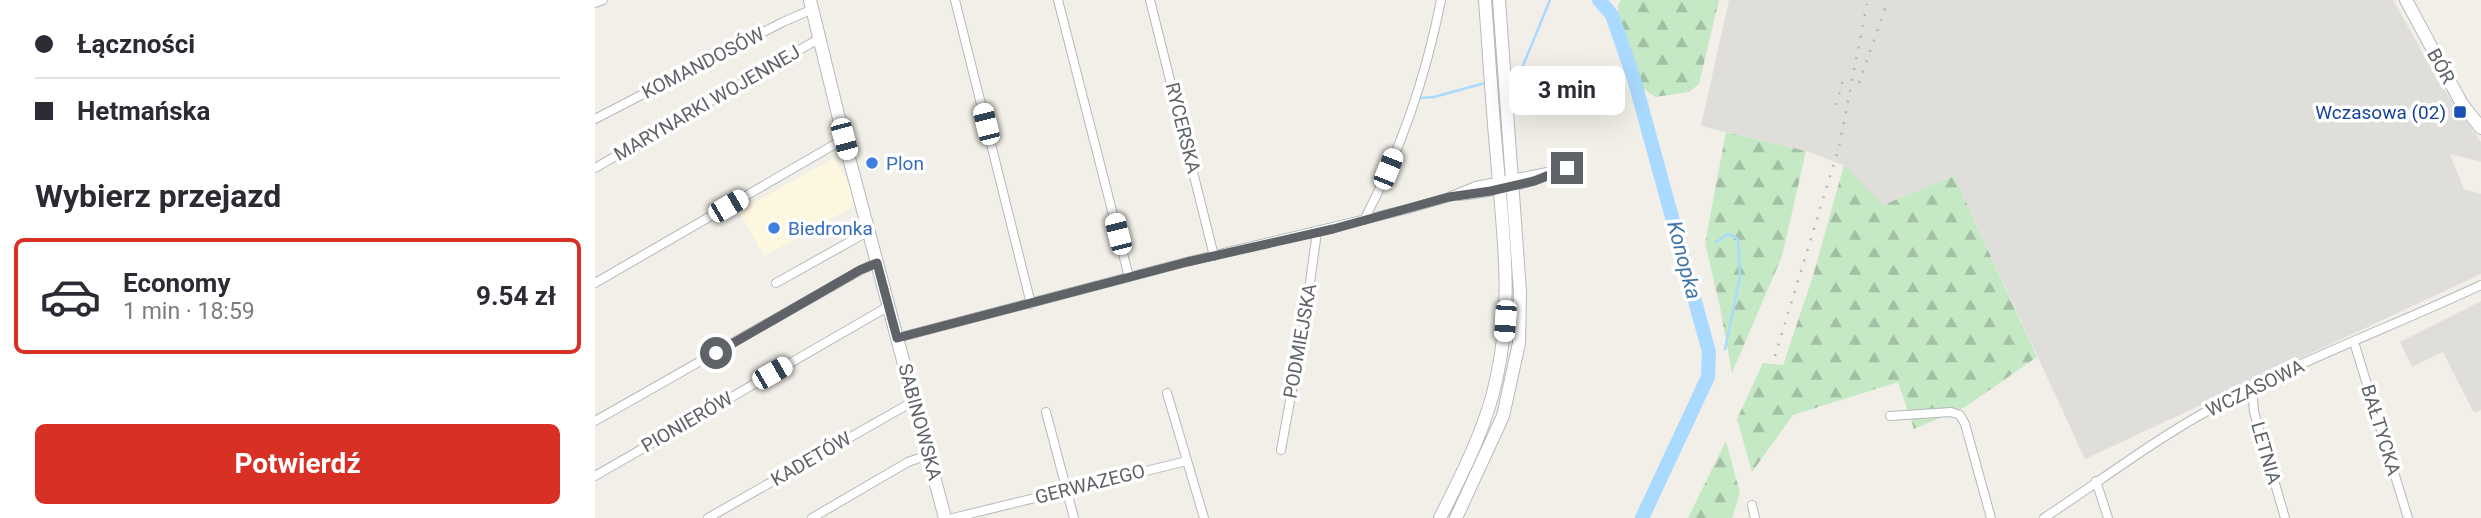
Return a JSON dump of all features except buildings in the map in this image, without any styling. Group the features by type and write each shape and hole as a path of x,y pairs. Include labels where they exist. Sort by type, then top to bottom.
{"main road":[{"path":"1456,518 1503,416 1519,343 1520,292 1490,83 1485,0"},
{"path":"1440,518 1471,455 1488,412 1504,340 1505,76 1499,0"},
{"name":"BÓR","path":"2406,0 2462,104 2481,128"},
{"name":"SABINOWSKA","path":"812,4 844,139 945,518"}],"street":[{"path":"595,3 603,0"},
{"path":"955,0 1031,304"},
{"path":"1058,0 1129,277"},
{"name":"RYCERSKA","path":"1150,0 1215,256"},
{"path":"1364,220 1379,192 1429,57 1441,0"},
{"name":"KOMANDOSÓW","path":"595,119 783,22 812,4"},
{"name":"MARYNARKI WOJENNEJ","path":"595,168 820,38"},
{"path":"595,284 844,139"},
{"path":"897,338 1129,277 1364,220 1449,197 1476,186 1506,184 1534,181 1567,168 1506,184"},
{"path":"776,283 869,232"},
{"name":"PODMIEJSKA","path":"1281,450 1304,325 1317,232"},
{"path":"595,421 860,270 877,263"},
{"name":"WCZASOWA","path":"2044,518 2168,433 2252,387 2481,285"},
{"name":"PIONIERÓW","path":"595,476 889,306"},
{"name":"BAŁTYCKA","path":"2354,342 2408,518"},
{"name":"LETNIA","path":"2252,387 2254,412 2285,518"},
{"path":"1167,393 1203,518"},
{"name":"KADETÓW","path":"708,518 914,401"},
{"path":"1046,412 1074,518"},
{"path":"1890,416 1951,412 1960,415 1965,424 1991,518"},
{"path":"811,518 908,462 928,455"},
{"name":"GERWAZEGO","path":"953,518 1187,461"},
{"path":"2097,481 2108,518"},
{"path":"1752,505 1755,518"}],"shaded area":[{"path":"1729,0 2393,0 2439,82 2481,142 2481,162 2450,154 2464,189 2481,194 2481,274 2085,459 1954,176 1883,205 1843,165 1806,151 1701,126"},
{"path":"834,158 859,203 764,256 739,211"},
{"path":"2481,301 2481,410 2474,413 2443,352 2412,367 2400,342"}],"green space":[{"path":"1621,0 1719,0 1699,84 1689,92 1655,97 1624,74 1618,5"},
{"path":"1726,132 1806,151 1782,256 1732,373 1705,243"},
{"path":"1844,165 1883,205 1954,176 2037,357 1965,407 1914,429 1898,382 1793,415 1752,472 1737,419 1763,363 1783,365 1813,276"},
{"path":"1726,441 1740,493 1732,518 1688,518"}],"waterway":[{"path":"1508,76 1520,73 1550,0"},
{"name":"Konopka","path":"1599,0 1612,15 1634,79 1709,352 1708,377 1642,518"},
{"path":"1421,98 1485,83"},
{"path":"1716,242 1728,234 1738,239 1740,277 1725,349"}],"railway":[{"path":"1859,83 1888,0"},
{"path":"1775,356 1839,147 1867,4"},
{"path":"1836,105 1843,80"}],"place":[{"name":"Wczasowa (02)","path":"2460,112"},
{"name":"Plon","path":"872,163"},
{"name":"Biedronka","path":"774,228"}],"route":[{"path":"716,353 860,270 877,263 897,338 1187,262 1333,229 1449,197 1477,194 1534,181 1567,168"}]}
